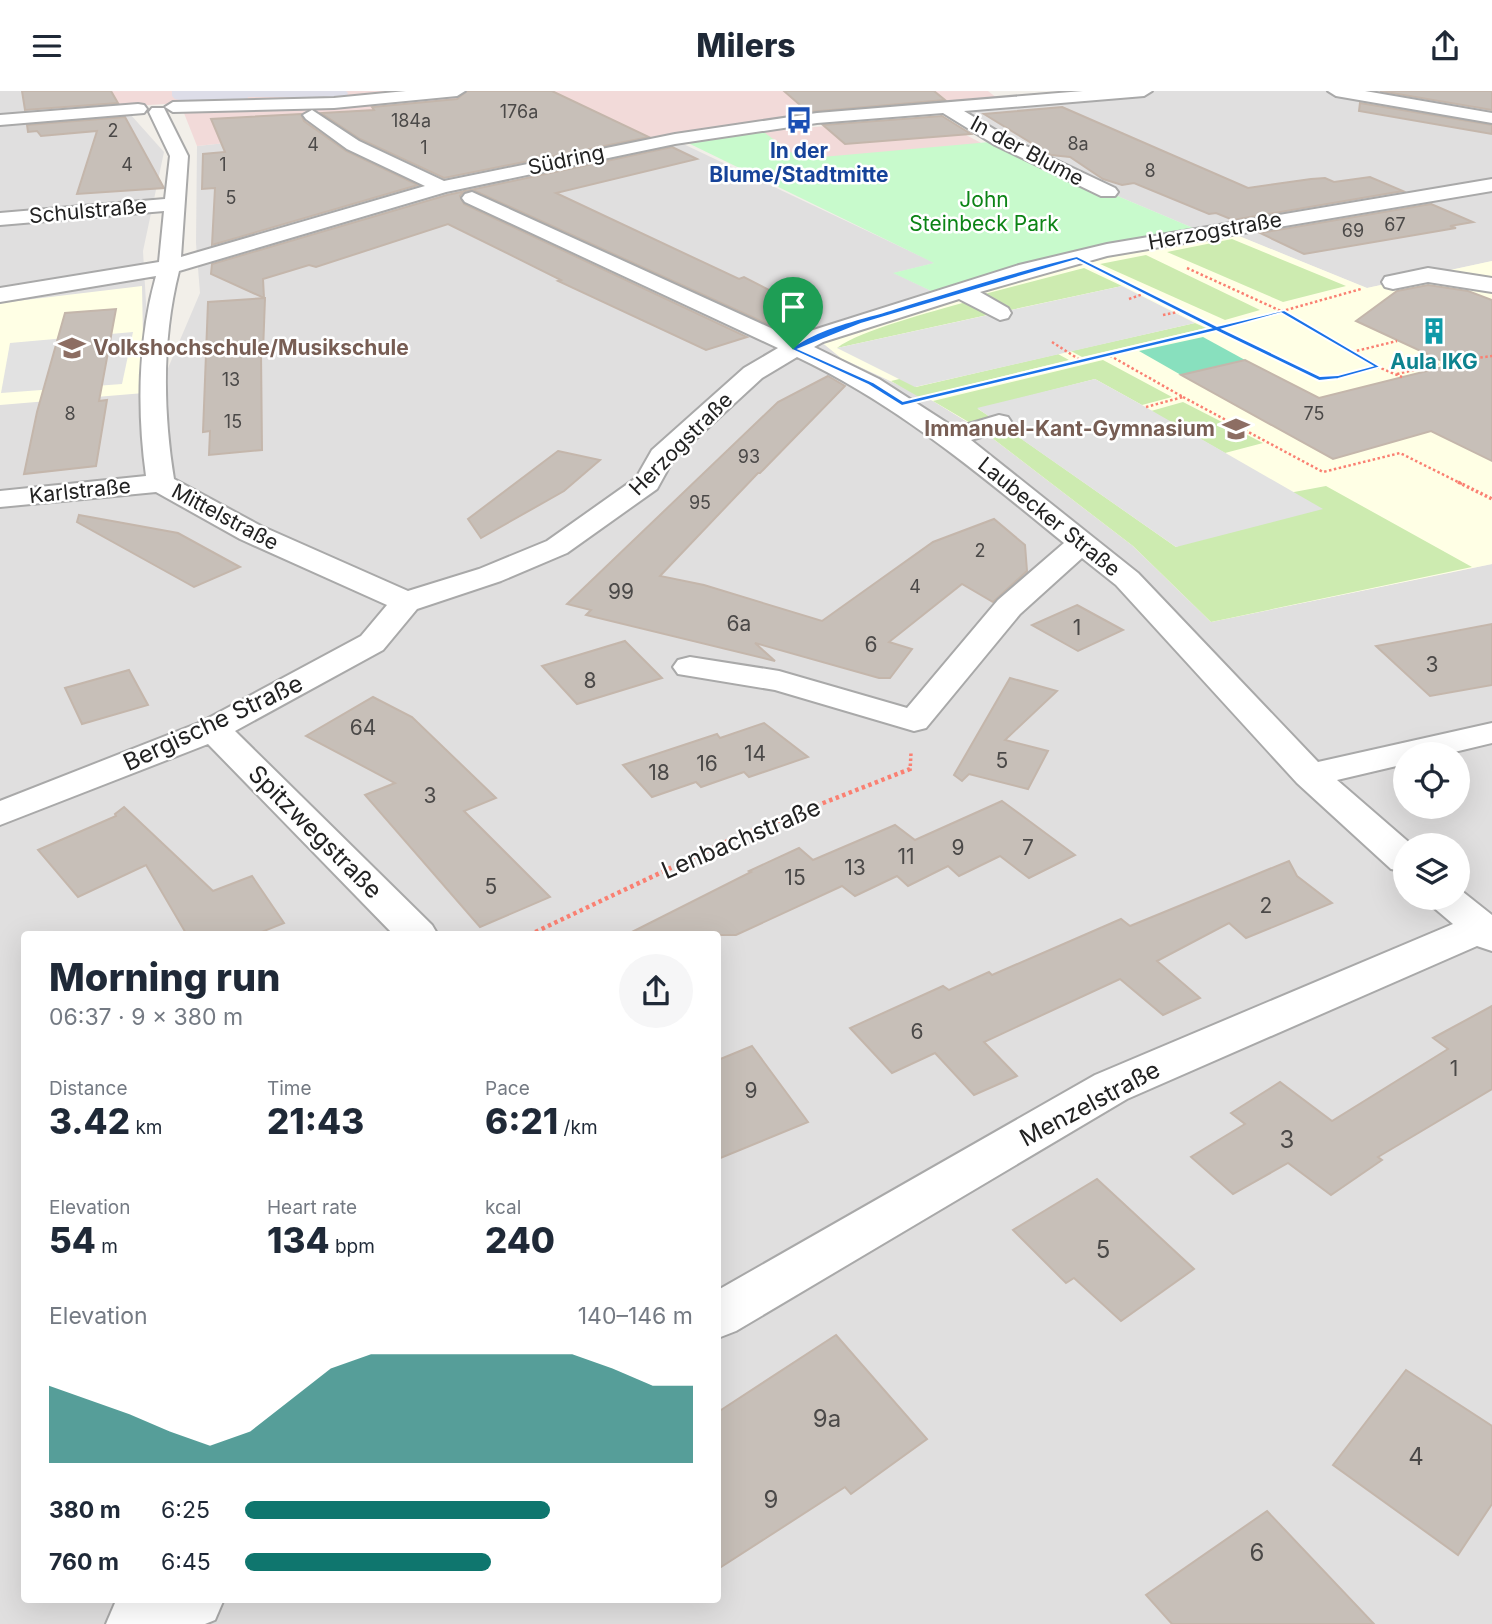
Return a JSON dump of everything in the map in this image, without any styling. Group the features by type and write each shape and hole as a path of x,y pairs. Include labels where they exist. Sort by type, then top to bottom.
{"street":[{"path":"0,120 156,105 350,102 457,91"},
{"name":"Südring","path":"0,295 169,267 442,187 706,133 788,121 1144,91"},
{"path":"1336,91 1492,118"},
{"path":"894,98 913,111"},
{"name":"Mittelstraße","path":"156,105 179,156 169,267 158,309 153,431 160,483 262,540 406,601"},
{"name":"In der Blume","path":"947,108 1001,141 1108,192"},
{"path":"312,115 353,145 442,187"},
{"name":"Herzogstraße","path":"406,601 489,575 557,547 647,483 662,456 753,373 815,337 960,290 1117,248 1492,185"},
{"name":"Laubecker Straße","path":"472,198 793,349 872,378 952,438 1080,544 1127,579 1310,775 1393,849"},
{"name":"Schulstraße","path":"0,219 176,204"},
{"path":"1393,282 1428,275 1492,285"},
{"path":"960,290 1000,313"},
{"path":"132,334 159,331"},
{"path":"952,438 999,423"},
{"name":"Karlstraße","path":"0,499 160,483"},
{"path":"690,667 779,681 914,720 1009,607 1080,544"},
{"name":"Bergische Straße","path":"0,814 213,729 372,643 406,601"},
{"name":"Spitzwegstraße","path":"213,729 414,931"},
{"path":"1310,775 1492,733"},
{"path":"1461,910 1487,933"},
{"name":"Menzelstraße","path":"721,1314 1111,1087 1487,933"},
{"path":"136,1624 185,1603"}],"path":[{"path":"1077,257 1319,378 1338,377 1378,367"},
{"path":"872,378 1080,361 1217,329 1367,288"},
{"path":"1129,299 1146,293"},
{"path":"1163,315 1183,311"},
{"path":"1282,311 1378,367 1402,377"},
{"path":"1352,352 1397,341"},
{"path":"1052,342 1080,361"},
{"path":"1107,354 1323,472 1400,453 1492,499"},
{"path":"1395,375 1447,362 1492,356"},
{"path":"1146,407 1183,397"},
{"name":"Lenbachstraße","path":"537,931 734,838 910,771 914,720"}],"shaded area":[{"path":"0,91 64,91 57,111 122,105 164,152 143,251 153,425 157,394 200,293 196,243 197,146 321,133 359,124 555,145 598,156 677,141 935,263 894,273 942,296 841,358 933,401 987,434 1133,546 1211,622 1492,564 1492,1624 0,1624"},
{"path":"64,91 988,91 997,98 792,117 639,141 560,98 357,122 321,133 197,146 180,103 56,111"},
{"path":"172,91 348,93 346,97 248,97 247,101 188,102 175,99"},
{"path":"1066,91 1492,91 1492,261 1367,288 1234,234 1205,233 1108,192 958,113 1079,100"},
{"path":"932,117 985,145 794,161 755,132"},
{"name":"Immanuel-Kant-Gymnasium","path":"1234,234 1367,288 1492,261 1492,564 1211,622 1133,546 987,434 933,401 841,358 815,337 1107,250"},
{"name":"Volkshochschule/Musikschule","path":"142,286 144,393 0,405 0,303"},
{"path":"1122,286 1195,323 915,387 837,348"},
{"path":"133,332 122,384 1,393 10,343"},
{"path":"1095,379 1323,509 1176,547 977,408"}],"green space":[{"name":"John Steinbeck Park","path":"761,130 800,159 1001,141 1108,192 1205,233 1107,250 942,296 893,273 934,263 688,143"},
{"path":"1232,239 1346,286 1283,302 1167,252"},
{"path":"1146,255 1260,310 1225,320 1100,264"},
{"path":"1084,268 1122,286 1006,311 977,296"},
{"path":"966,302 992,314 837,348 862,334"},
{"path":"1195,323 1206,328 1082,357 1071,351"},
{"path":"1203,337 1245,360 1181,375 1139,351"},
{"path":"1058,354 1069,360 919,397 891,381 912,376 916,387"},
{"path":"1103,360 1172,397 1142,405 1095,379 978,409 992,418 972,424 933,401"},
{"path":"1183,402 1263,443 1225,453 1151,411"},
{"path":"1006,428 1176,547 1294,492 1326,486 1472,567 1211,622 1133,546 987,434"}],"building":[{"path":"22,91 111,91 118,103 25,110"},
{"path":"467,91 552,91 649,137 444,178 360,139 321,113 374,110 372,107 457,99"},
{"path":"784,91 934,91 945,100 808,112"},
{"path":"1380,91 1492,91 1492,110"},
{"path":"1360,103 1492,125 1492,134 1359,111"},
{"path":"1062,107 1248,188 1311,179 1325,178 1334,182 1370,177 1403,191 1233,220 1216,213 1209,214 1134,183 1122,185 1103,179 1070,157 1051,155 984,114"},
{"path":"301,114 304,121 346,151 418,185 212,245 215,188 202,189 203,154 225,152 211,119"},
{"path":"942,116 971,134 845,144 823,125"},
{"path":"125,117 164,188 77,194 97,131 41,136 37,131 28,132 27,125"},
{"path":"672,147 697,159 556,193 739,279 744,277 798,305 772,326 473,190 468,191"},
{"path":"464,191 460,196 464,204 747,337 706,350 558,281 561,280 448,224 316,267 309,265 263,279 264,298 211,274 212,264"},
{"path":"1431,204 1473,222 1450,226 1456,228 1304,254 1260,233"},
{"name":"Immanuel-Kant-Gymnasium","path":"1428,285 1468,291 1492,300 1492,461 1431,431 1333,459 1181,375 1245,360 1319,398 1451,365 1356,321 1397,291"},
{"path":"265,298 261,352 262,450 209,455 210,431 203,432 208,302"},
{"path":"116,309 99,401 107,400 96,466 24,474 37,412 65,313"},
{"path":"828,376 845,386 660,576 704,585 822,621 933,542 994,519 1025,545 1027,571 993,602 962,584 889,642 912,649 890,678 879,678 755,643 775,661 586,615 591,610 567,604 778,402"},
{"path":"558,451 600,460 564,491 481,538 468,519"},
{"path":"79,515 178,533 240,567 194,587 77,522"},
{"path":"1077,605 1123,630 1078,651 1032,625"},
{"path":"1492,624 1492,685 1430,696 1376,646"},
{"path":"625,641 662,678 577,704 542,666"},
{"path":"129,670 148,705 82,724 65,688"},
{"path":"1010,678 1057,691 1005,740 1048,751 1028,789 969,774 962,781 954,775"},
{"path":"373,697 412,717 496,798 464,811 550,897 480,927 365,795 395,783 306,736"},
{"path":"764,723 808,757 749,777 744,772 701,787 696,782 652,797 623,765 717,734 720,738"},
{"path":"1002,801 1075,855 1029,878 1000,856 959,876 948,866 908,886 897,876 855,896 842,886 736,935 721,935 721,931 634,931 799,848 813,860 895,825 915,840"},
{"path":"124,807 213,891 252,876 284,923 264,931 185,931 146,865 78,897 38,850 116,816"},
{"path":"1289,861 1297,876 1332,903 1246,938 1229,923 1157,961 1200,998 1163,1015 1120,979 984,1042 1017,1076 974,1095 935,1053 892,1073 850,1028 943,986 949,990 989,972 992,975 1121,919 1130,926"},
{"path":"1492,1006 1492,1089 1378,1157 1382,1160 1331,1195 1288,1163 1233,1194 1191,1157 1245,1124 1231,1113 1280,1082 1332,1121 1448,1049 1433,1038"},
{"path":"752,1046 808,1122 721,1158 721,1059"},
{"path":"1097,1179 1194,1269 1121,1321 1074,1278 1066,1283 1013,1230"},
{"path":"836,1335 927,1439 851,1494 845,1487 721,1567 721,1410"},
{"path":"1406,1370 1492,1426 1492,1504 1458,1555 1333,1465"},
{"path":"1267,1511 1374,1624 1172,1624 1146,1595"}],"place":[{"name":"In der Blume/Stadtmitte","path":"799,120"},
{"name":"Aula IKG","path":"1434,331"},
{"name":"Volkshochschule/Musikschule","path":"72,348"},
{"name":"Immanuel-Kant-Gymnasium","path":"1236,429"}],"route":[{"path":"793,349 815,337 858,322 1077,257 1217,329 1282,311 1378,367 1338,377 1319,378 1217,329 902,404 833,365 793,349"}]}
